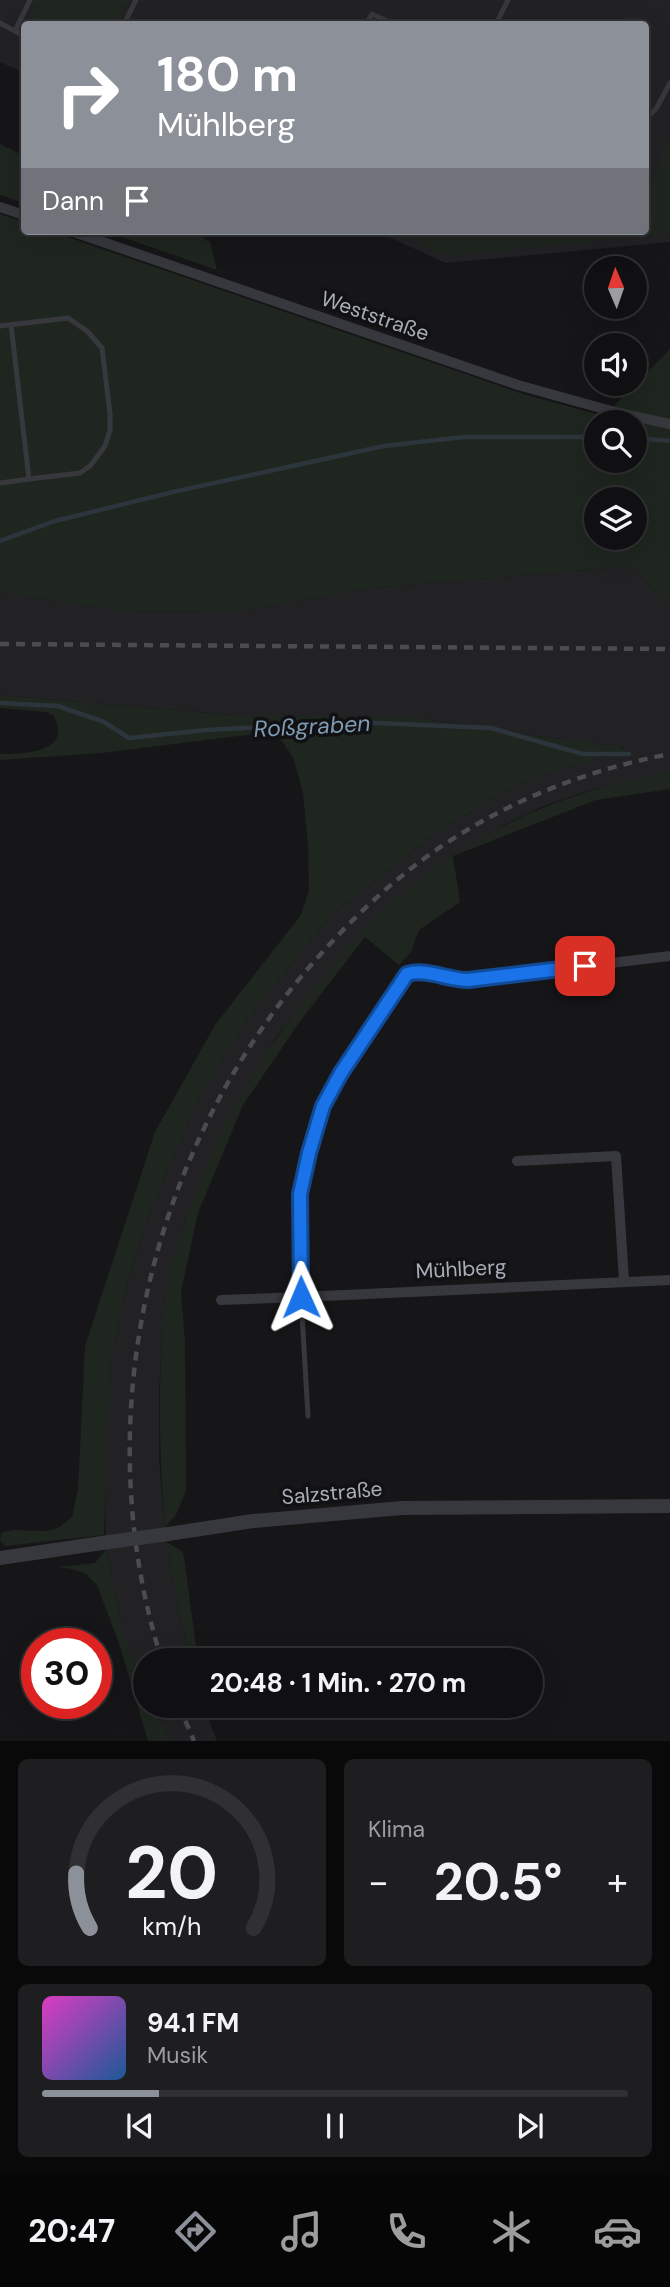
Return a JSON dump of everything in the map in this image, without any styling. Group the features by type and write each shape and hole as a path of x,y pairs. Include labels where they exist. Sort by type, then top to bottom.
{"street":[{"path":"0,206 21,214"},
{"name":"Weststraße","path":"83,235 518,385 670,424"},
{"path":"301,1297 300,1194 323,1106 341,1073 407,974 423,972 455,980 468,980 670,956"},
{"path":"517,1161 617,1156 624,1280"},
{"name":"Mühlberg","path":"221,1300 670,1280"},
{"name":"Salzstraße","path":"0,1558 253,1521 402,1508 670,1506"}],"lane":[{"path":"15,31 30,0"},
{"path":"126,21 136,0"},
{"path":"498,21 508,0"},
{"path":"368,21 372,14 387,21"},
{"path":"0,23 21,34"},
{"path":"649,115 656,109 670,83"},
{"path":"0,326 68,318 87,331 102,348 110,414 110,430 105,446 90,466 80,473 0,483"},
{"path":"11,325 29,479"},
{"path":"301,1297 309,1416"}],"shaded area":[{"path":"0,0 670,0 670,242 446,263 384,235 649,235 649,21 21,21 21,72 0,62"},
{"path":"36,0 129,0 118,21 30,21"},
{"path":"670,139 670,233 446,256 403,235 649,235 649,185"},
{"path":"0,144 21,154 21,202 0,195"},
{"path":"0,214 21,221 21,235 62,235 526,395 584,411 584,473 647,473 647,410 610,410 624,396 647,396 647,372 670,349 670,603 666,603 632,566 371,588 235,612 119,611 0,592"},
{"path":"116,235 199,235 210,242 217,270"},
{"path":"632,566 666,603 670,603 670,771 587,791 546,805 506,824 449,858 363,932 315,987 276,1038 228,1118 183,1226 165,1294 159,1392 159,1457 166,1541 188,1648 133,1648 133,1658 124,1635 106,1550 105,1458 110,1366 126,1287 148,1216 200,1096 248,1018 332,914 433,835 505,791 540,776 625,749 406,716 245,716 0,695 0,592 119,611 235,612 371,588"},
{"path":"0,695 244,716 406,716 619,746 625,750 540,776 505,791 433,835 332,914 248,1018 200,1096 148,1216 126,1287 110,1366 104,1535 5,1546 0,1541 1,1533 13,1530 47,1531 58,1528 72,1517 78,1489 85,1346 155,1132 215,1025 301,915 309,890 303,793 293,757 279,737 255,734 102,753 0,760 0,754 43,749 57,737 58,728 53,715 45,712 0,708"},
{"path":"670,771 670,789 596,800 453,856 460,902 419,930 411,952 399,965 365,937 301,1020 243,1105 198,1213 181,1292 185,1341 186,1491 176,1515 165,1527 160,1388 168,1281 184,1224 221,1132 249,1081 273,1045 325,974 354,940 417,881 450,857 503,826 556,803 611,785"},
{"path":"166,1542 182,1551 184,1557 196,1648 188,1648"},
{"path":"106,1550 124,1635 133,1658 133,1690 97,1585 86,1574 58,1567 95,1563"},
{"path":"141,1718 159,1718 171,1741 148,1741"},
{"path":"159,1718 208,1718 217,1741 171,1741"}],"waterway":[{"name":"Roßgraben","path":"0,541 55,521 384,446 464,437 584,437"},
{"name":"Roßgraben","path":"647,439 670,441"},
{"name":"Roßgraben","path":"0,703 58,706 104,722 129,738 207,730 353,722 491,728 583,754 629,754"}],"railway":[{"path":"0,644 670,649"},
{"path":"159,1648 140,1571 130,1480 132,1389 146,1299 170,1211 205,1126 250,1046 305,972 337,936 390,886 448,842 500,812 554,787 611,768 670,754"},
{"path":"184,1718 194,1741"}],"route":[{"path":"301,1297 300,1194 323,1106 341,1073 407,974 423,972 455,980 468,980 585,966"}]}
